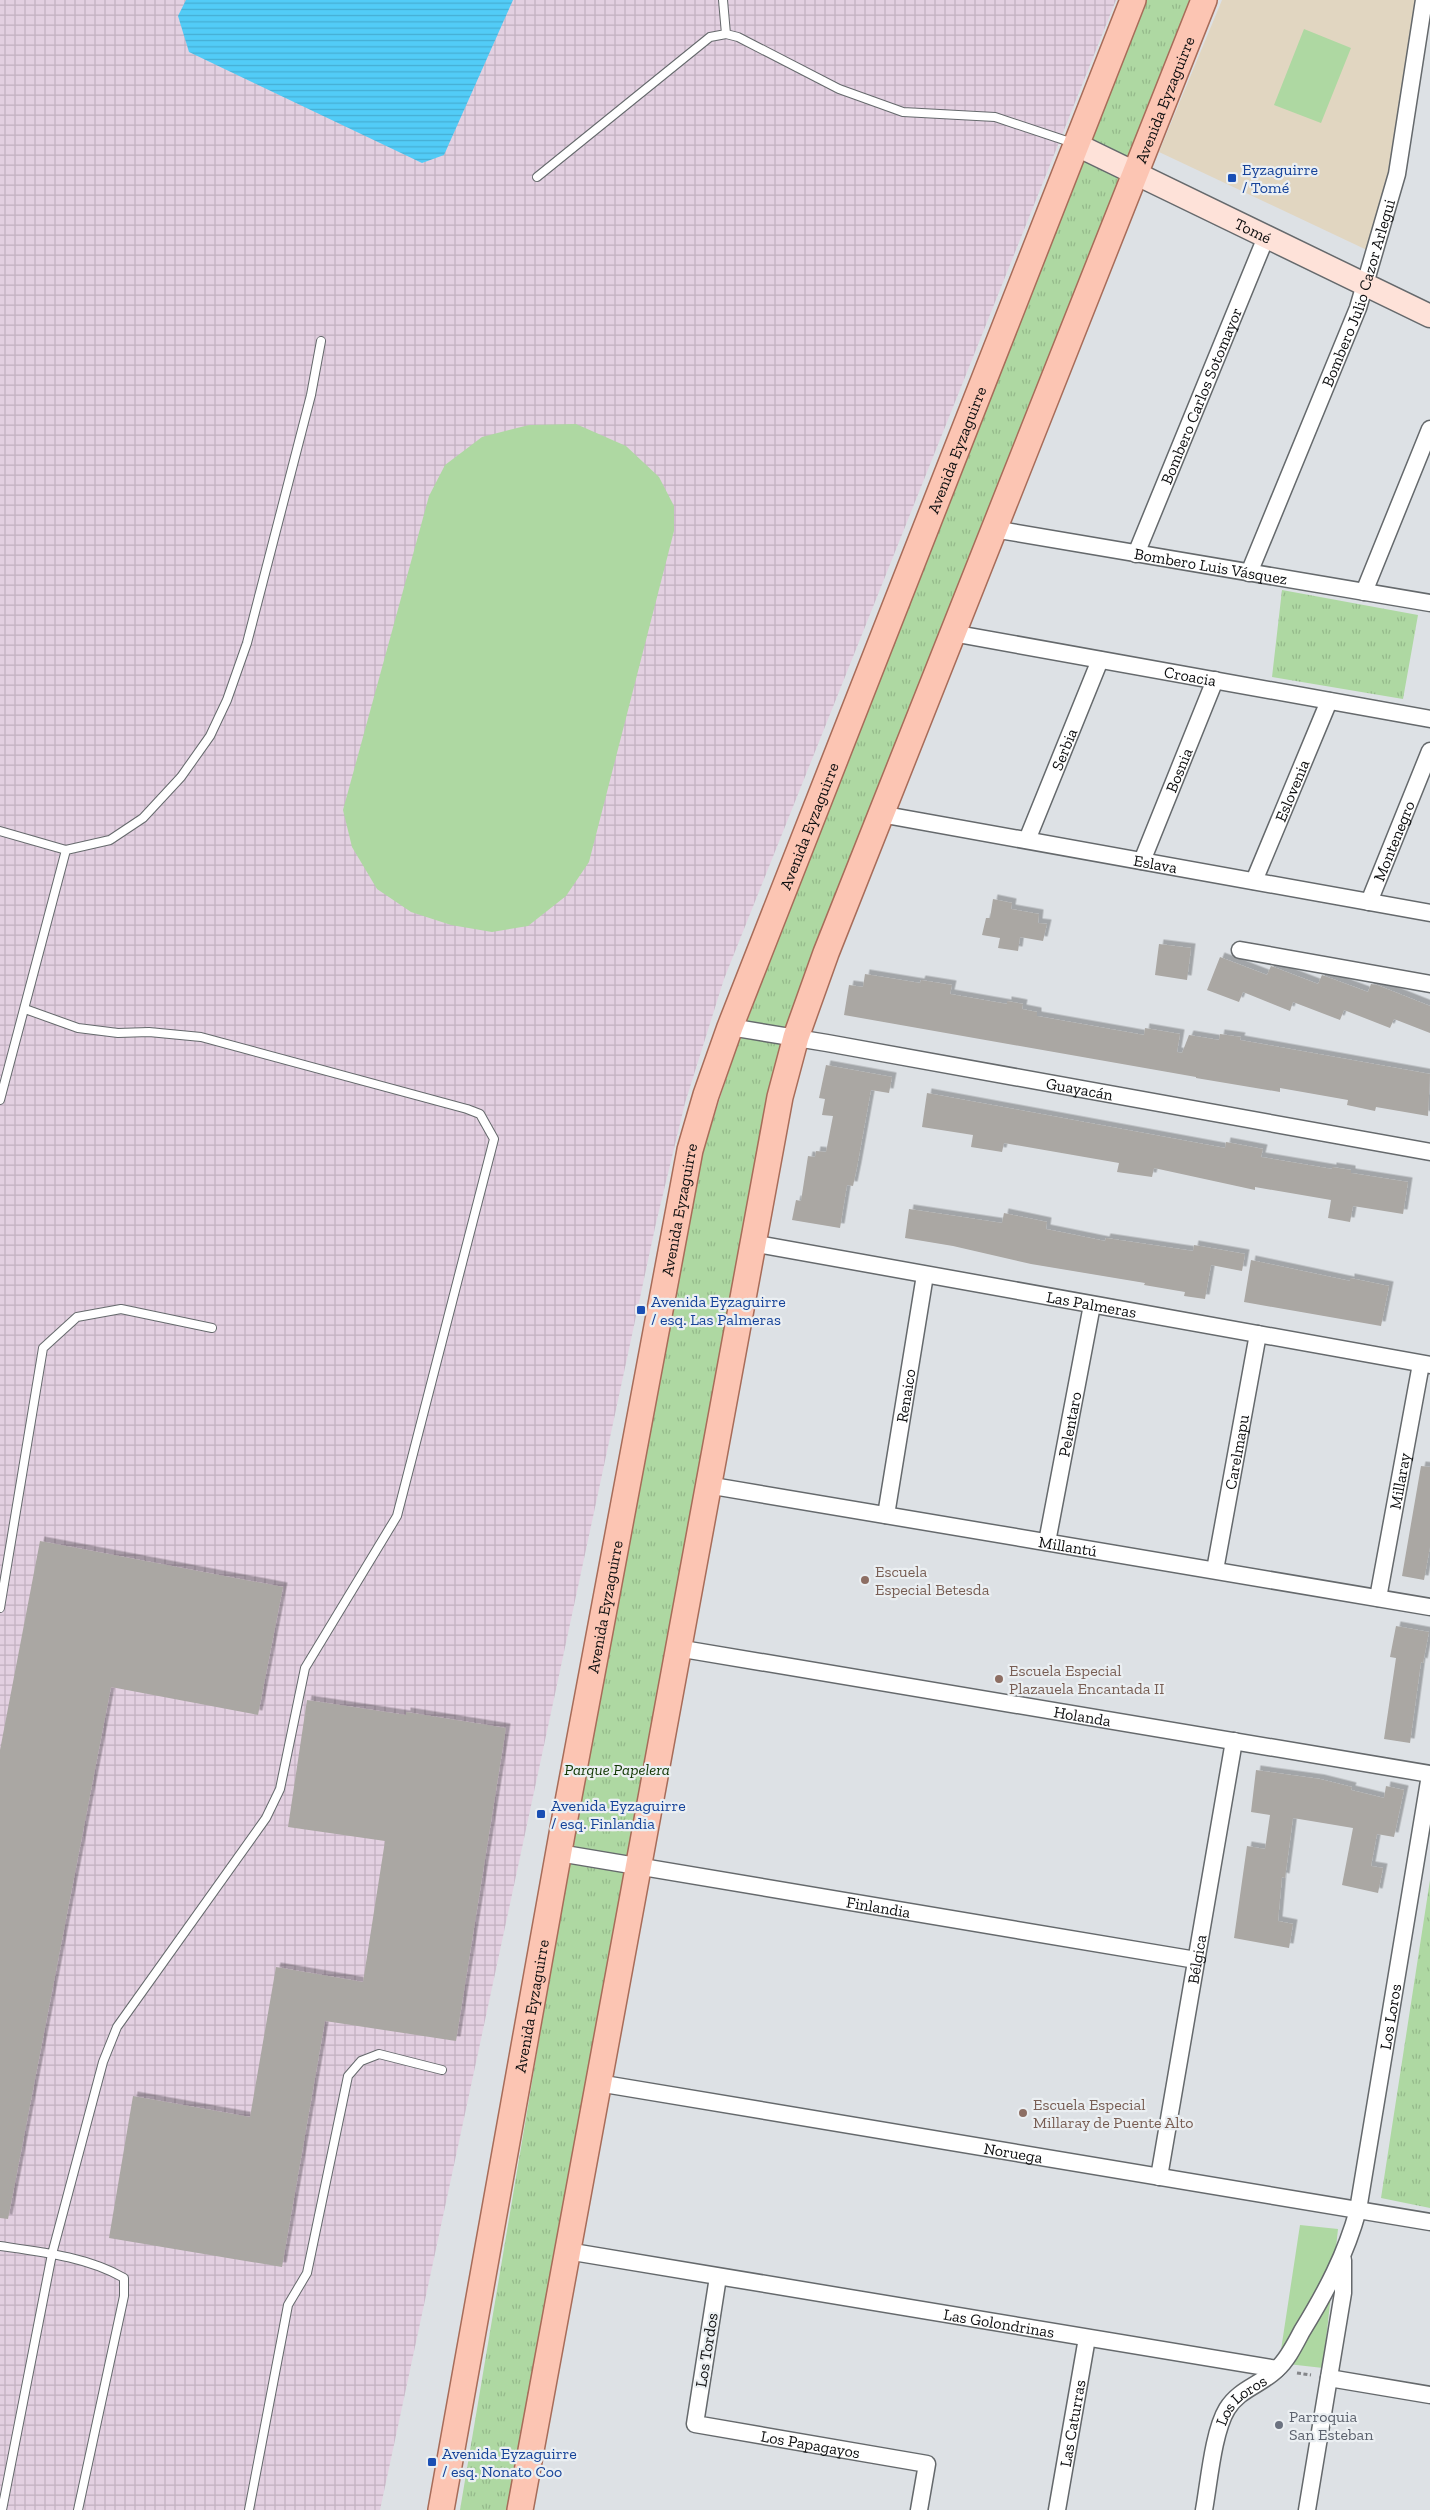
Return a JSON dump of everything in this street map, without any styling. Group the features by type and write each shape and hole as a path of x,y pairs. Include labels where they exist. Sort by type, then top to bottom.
{"main road":[{"name":"Avenida Eyzaguirre","path":"441,2510 559,1853 690,1150 706,1095 730,1027 1133,0"},
{"name":"Avenida Eyzaguirre","path":"520,2510 772,1133 796,1037 826,953 880,814 1204,0"}],"street":[{"name":"Bombero Julio Cazor Arlegui","path":"1249,573 1358,308 1397,174 1426,4"},
{"name":"Tomé","path":"1075,144 1430,316"},
{"name":"Bombero Carlos Sotomayor","path":"1136,554 1266,237"},
{"path":"1364,592 1430,429"},
{"name":"Bombero Luis Vásquez","path":"993,529 1430,603"},
{"name":"Croacia","path":"952,633 1430,719"},
{"name":"Serbia","path":"1027,840 1100,660"},
{"name":"Bosnia","path":"1142,861 1215,680"},
{"name":"Eslovenia","path":"1254,882 1329,701"},
{"name":"Montenegro","path":"1369,902 1430,751"},
{"name":"Eslava","path":"880,814 1430,913"},
{"path":"1240,950 1430,984"},
{"name":"Guayacán","path":"730,1027 796,1037 1430,1152"},
{"name":"Las Palmeras","path":"752,1243 1426,1365"},
{"name":"Renaico","path":"886,1515 926,1275"},
{"name":"Pelentaro","path":"1047,1542 1092,1305"},
{"name":"Carelmapu","path":"1215,1570 1258,1334"},
{"name":"Millaray","path":"1378,1598 1426,1365"},
{"name":"Millantú","path":"707,1486 1430,1607"},
{"name":"Holanda","path":"677,1648 1430,1775"},
{"name":"Bélgica","path":"1159,2176 1234,1741"},
{"name":"Los Loros","path":"1204,2510 1219,2429 1226,2410 1241,2393 1277,2369 1328,2288 1343,2257 1358,2210 1430,1775"},
{"name":"Finlandia","path":"559,1853 1196,1960"},
{"name":"Noruega","path":"598,2082 1430,2222"},
{"name":"Las Golondrinas","path":"567,2251 1277,2369"},
{"name":"Los Loros","path":"1307,2510 1343,2293 1343,2257"},
{"name":"Los Tordos","path":"695,2424 718,2276"},
{"name":"Las Caturras","path":"1058,2510 1088,2338"},
{"path":"1329,2378 1430,2395"},
{"name":"Los Papagayos","path":"695,2424 927,2464 919,2510"}],"lane":[{"path":"723,0 726,34"},
{"path":"536,177 710,37 726,34 738,37 839,88 904,112 995,117 1075,144"},
{"path":"0,831 66,850 110,840 143,818 180,776 210,736 228,700 248,643 311,395 321,341"},
{"path":"0,1100 66,850"},
{"path":"2,2510 52,2254 103,2062 117,2027 266,1818 280,1789 305,1668 397,1516 494,1139 480,1114 467,1109 201,1037 149,1032 118,1033 78,1028 25,1009"},
{"path":"0,1608 43,1348 78,1317 120,1309 212,1328"},
{"path":"249,2510 288,2305 307,2273 348,2076 361,2061 379,2054 442,2070"},
{"path":"0,2246 52,2254 105,2267 124,2278 124,2296 78,2510"}],"path":[{"path":"1277,2369 1329,2378"}],"shaded area":[{"path":"0,0 1116,0 724,979 685,1103 656,1223 380,2510 0,2510"},
{"path":"1222,0 1417,0 1390,181 1369,251 1159,152"}],"green space":[{"name":"Parque Papelera","path":"1144,0 1194,0 799,998 508,2510 460,2510 582,1785 704,1147 732,1061 802,876"},
{"path":"1304,29 1351,48 1321,123 1274,105"},
{"path":"576,424 626,446 659,477 674,506 674,531 589,862 566,896 528,926 492,932 451,925 411,912 377,889 352,847 343,810 429,496 445,465 482,437 529,425"},
{"path":"1282,590 1418,615 1403,699 1272,677"},
{"path":"1430,1880 1430,2208 1381,2198"},
{"path":"1300,2225 1338,2229 1323,2368 1279,2363"}],"water":[{"path":"186,0 513,0 444,155 422,163 189,52 178,16"}],"building":[{"path":"993,899 1012,903 1011,909 1039,914 1038,923 1047,924 1043,941 1020,937 1018,951 998,948 1000,938 982,935 986,918 990,918"},
{"path":"1159,944 1191,948 1187,980 1155,975"},
{"path":"1220,957 1267,975 1271,966 1318,984 1322,975 1368,992 1371,984 1377,985 1430,1006 1430,1033 1394,1019 1390,1028 1344,1010 1340,1020 1293,1002 1290,1011 1243,992 1239,1002 1207,990"},
{"path":"865,974 920,983 921,980 952,985 950,994 1007,1004 1007,1001 1023,1004 1022,1009 1037,1012 1037,1016 1144,1035 1145,1028 1180,1034 1177,1052 1182,1053 1189,1035 1219,1040 1220,1034 1241,1037 1240,1040 1430,1074 1428,1116 1376,1107 1375,1111 1347,1105 1348,1100 1280,1088 1280,1092 1196,1078 844,1015 849,985 863,987"},
{"path":"826,1065 892,1077 889,1093 871,1090 853,1186 847,1185 840,1228 792,1220 796,1200 801,1201 808,1156 815,1157 816,1151 826,1152 833,1116 822,1115 825,1099 819,1098"},
{"path":"927,1093 1225,1148 1226,1142 1263,1149 1261,1157 1332,1169 1332,1167 1351,1170 1351,1173 1408,1182 1403,1214 1353,1206 1350,1222 1328,1218 1331,1200 1255,1187 1255,1190 1154,1168 1152,1177 1117,1172 1119,1163 1004,1143 1002,1152 971,1147 973,1135 922,1127"},
{"path":"909,1209 1002,1223 1004,1213 1047,1222 1046,1229 1105,1241 1106,1238 1193,1251 1194,1245 1245,1254 1242,1271 1211,1265 1205,1299 1184,1296 1185,1292 1144,1285 1145,1283 1031,1264 953,1246 905,1238"},
{"path":"1251,1260 1350,1281 1350,1278 1389,1286 1381,1326 1244,1302"},
{"path":"1421,1466 1430,1467 1430,1547 1424,1580 1402,1576"},
{"path":"40,1541 283,1587 258,1715 111,1687 8,2219 0,2218 0,1750"},
{"path":"1396,1626 1429,1632 1423,1663 1421,1662 1410,1743 1384,1739 1396,1658 1390,1657"},
{"path":"307,1700 406,1715 406,1712 506,1728 456,2041 325,2021 282,2267 109,2238 133,2096 250,2117 276,1967 363,1982 385,1841 288,1827"},
{"path":"1256,1770 1320,1779 1352,1787 1351,1790 1384,1798 1386,1786 1404,1790 1394,1837 1377,1834 1371,1866 1383,1868 1378,1893 1342,1885 1353,1828 1293,1818 1285,1878 1282,1877 1278,1921 1293,1924 1289,1948 1234,1938 1247,1846 1265,1849 1270,1815 1251,1812"}],"place":[{"name":"Eyzaguirre / Tomé","path":"1232,178"},
{"name":"Avenida Eyzaguirre / esq. Las Palmeras","path":"641,1310"},
{"name":"Escuela Especial Betesda","path":"865,1580"},
{"name":"Escuela Especial Plazauela Encantada II","path":"999,1679"},
{"name":"Avenida Eyzaguirre / esq. Finlandia","path":"541,1814"},
{"name":"Escuela Especial Millaray de Puente Alto","path":"1023,2113"},
{"name":"Parroquia San Esteban","path":"1279,2425"},
{"name":"Avenida Eyzaguirre / esq. Nonato Coo","path":"432,2462"}]}
